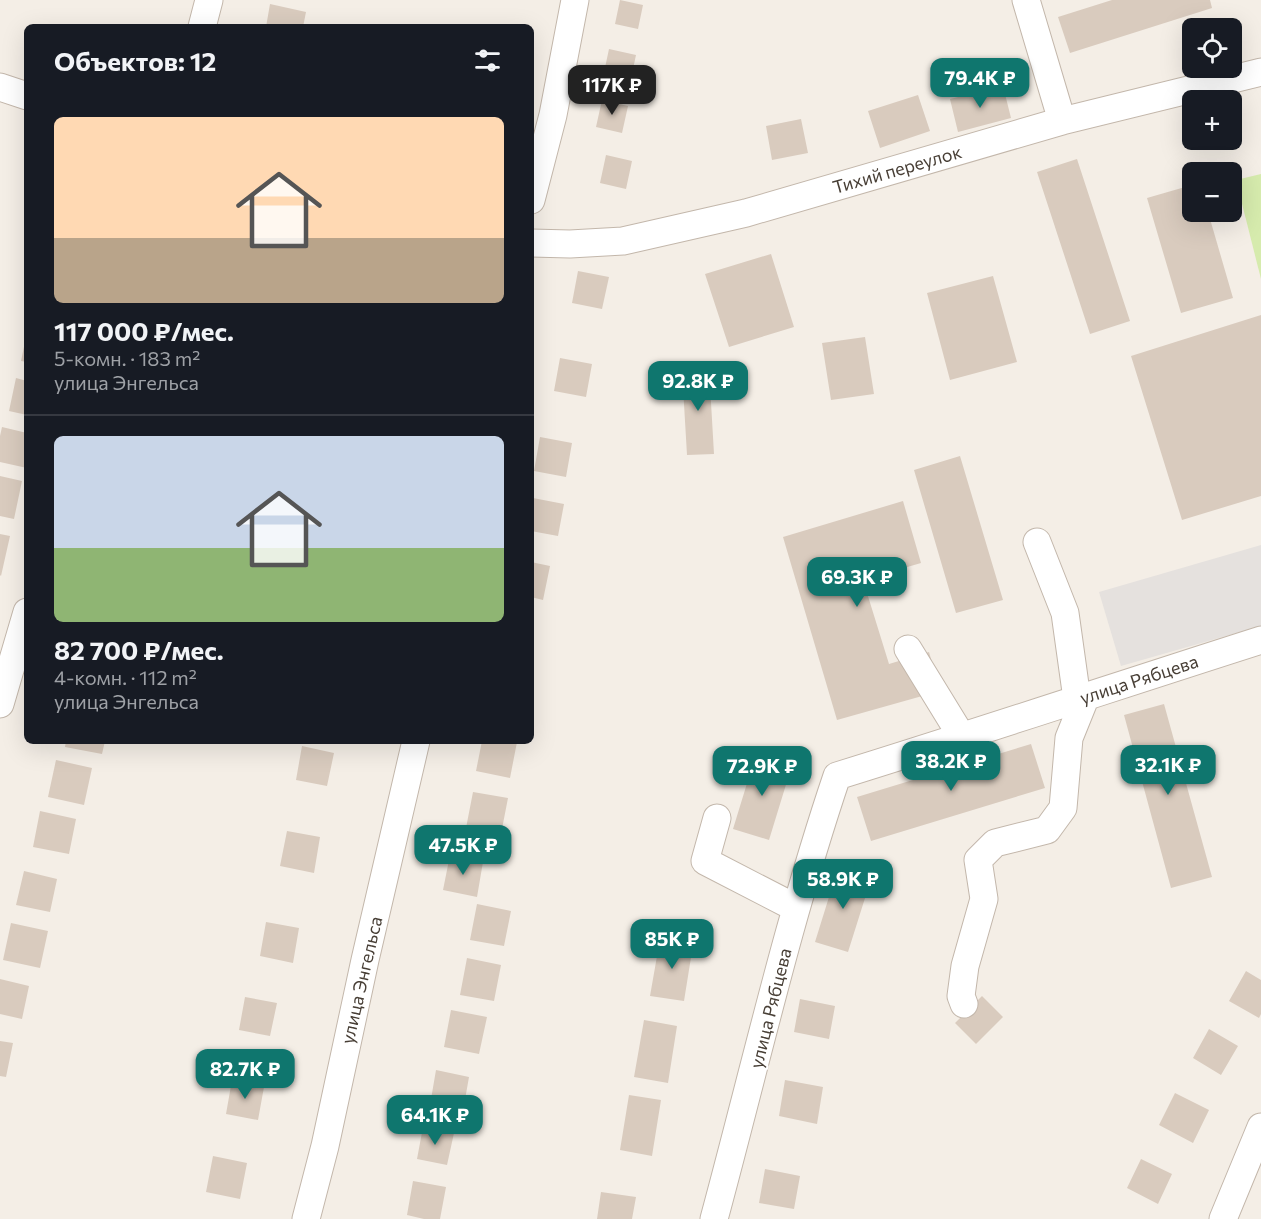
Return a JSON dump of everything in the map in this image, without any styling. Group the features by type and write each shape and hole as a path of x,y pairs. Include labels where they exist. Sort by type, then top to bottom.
{"street":[{"path":"203,24 209,0"},
{"path":"534,188 553,115 574,0"},
{"path":"1026,0 1062,121"},
{"name":"Тихий переулок","path":"534,245 623,241 746,213 1062,121 1261,72"},
{"path":"0,87 24,95"},
{"path":"964,1004 961,996 965,966 984,899 978,860 995,843 1047,830 1064,808 1069,738 1082,698 1065,613 1037,542"},
{"path":"0,704 24,622"},
{"name":"улица Рябцева","path":"714,1219 796,908 837,776 1261,640"},
{"path":"908,649 962,737"},
{"name":"улица Энгельса","path":"306,1219 325,1146 415,744"},
{"path":"717,818 705,861 796,908"},
{"path":"1223,1219 1261,1127"}],"green space":[{"path":"1261,174 1261,279 1242,204 1242,179"}],"shaded area":[{"path":"1261,545 1261,626 1121,666 1099,592"}],"building":[{"path":"620,0 643,5 638,29 615,24"},
{"path":"1112,0 1210,0 1212,8 1070,53 1058,17"},
{"path":"270,4 306,12 304,24 267,24"},
{"path":"609,49 636,55 630,83 603,77"},
{"path":"1003,86 1011,118 958,132 950,99"},
{"path":"918,95 930,131 880,148 868,111"},
{"path":"602,100 628,106 622,133 596,127"},
{"path":"801,119 808,153 772,160 766,126"},
{"path":"606,155 632,161 626,189 600,183"},
{"path":"1077,159 1130,321 1090,334 1037,172"},
{"path":"1182,188 1182,222 1211,222 1233,298 1181,313 1147,198"},
{"path":"771,254 794,327 729,347 705,274"},
{"path":"578,271 609,277 602,309 572,303"},
{"path":"993,276 1017,362 950,380 927,293"},
{"path":"1261,315 1261,496 1182,520 1131,356"},
{"path":"865,337 874,394 831,400 822,343"},
{"path":"560,358 592,364 586,397 554,391"},
{"path":"709,368 714,454 687,455 682,370"},
{"path":"16,378 24,380 24,414 9,411"},
{"path":"2,427 24,432 24,467 0,462"},
{"path":"540,437 572,443 566,477 534,471"},
{"path":"960,456 1003,600 956,613 914,470"},
{"path":"0,476 22,481 14,519 0,516"},
{"path":"534,498 564,504 558,536 534,532"},
{"path":"903,501 921,563 863,580 889,664 929,652 940,691 837,720 783,537"},
{"path":"0,534 10,536 1,576 0,575"},
{"path":"534,563 550,566 543,600 534,598"},
{"path":"1164,704 1212,877 1171,888 1124,715"},
{"path":"66,744 104,744 102,754 65,747"},
{"path":"481,744 517,744 510,778 476,771"},
{"path":"1031,744 1045,788 871,841 857,797"},
{"path":"302,746 334,753 327,786 296,780"},
{"path":"756,754 792,765 769,840 733,829"},
{"path":"56,760 92,768 84,805 48,797"},
{"path":"473,792 508,798 501,834 466,828"},
{"path":"40,811 76,819 69,854 33,847"},
{"path":"287,831 320,837 314,873 280,866"},
{"path":"450,855 483,862 477,897 443,890"},
{"path":"838,868 871,879 848,952 815,942"},
{"path":"24,871 57,879 50,912 16,905"},
{"path":"477,904 511,911 504,946 470,940"},
{"path":"266,922 299,928 293,963 260,956"},
{"path":"11,923 48,931 40,968 3,960"},
{"path":"660,939 693,945 684,1001 650,996"},
{"path":"467,958 501,965 494,1001 460,995"},
{"path":"1246,971 1261,980 1259,1018 1229,1001"},
{"path":"0,979 29,986 22,1019 0,1014"},
{"path":"982,996 1003,1017 976,1044 955,1023"},
{"path":"245,997 277,1003 270,1036 239,1030"},
{"path":"800,999 835,1006 829,1039 794,1032"},
{"path":"451,1010 487,1017 479,1054 444,1047"},
{"path":"644,1020 677,1026 668,1083 634,1077"},
{"path":"1209,1029 1238,1046 1221,1075 1193,1058"},
{"path":"0,1041 13,1043 6,1077 0,1076"},
{"path":"436,1070 469,1077 463,1111 430,1105"},
{"path":"232,1080 264,1087 258,1120 226,1114"},
{"path":"785,1080 823,1087 817,1124 779,1116"},
{"path":"1175,1093 1209,1110 1193,1143 1159,1125"},
{"path":"629,1095 661,1100 652,1156 620,1150"},
{"path":"423,1127 454,1133 447,1165 417,1159"},
{"path":"213,1156 247,1163 240,1199 206,1192"},
{"path":"1141,1159 1172,1174 1158,1204 1127,1188"},
{"path":"765,1169 800,1176 794,1209 759,1203"},
{"path":"413,1181 446,1187 440,1219 424,1219 407,1215"},
{"path":"601,1192 636,1197 632,1219 597,1219"}]}
